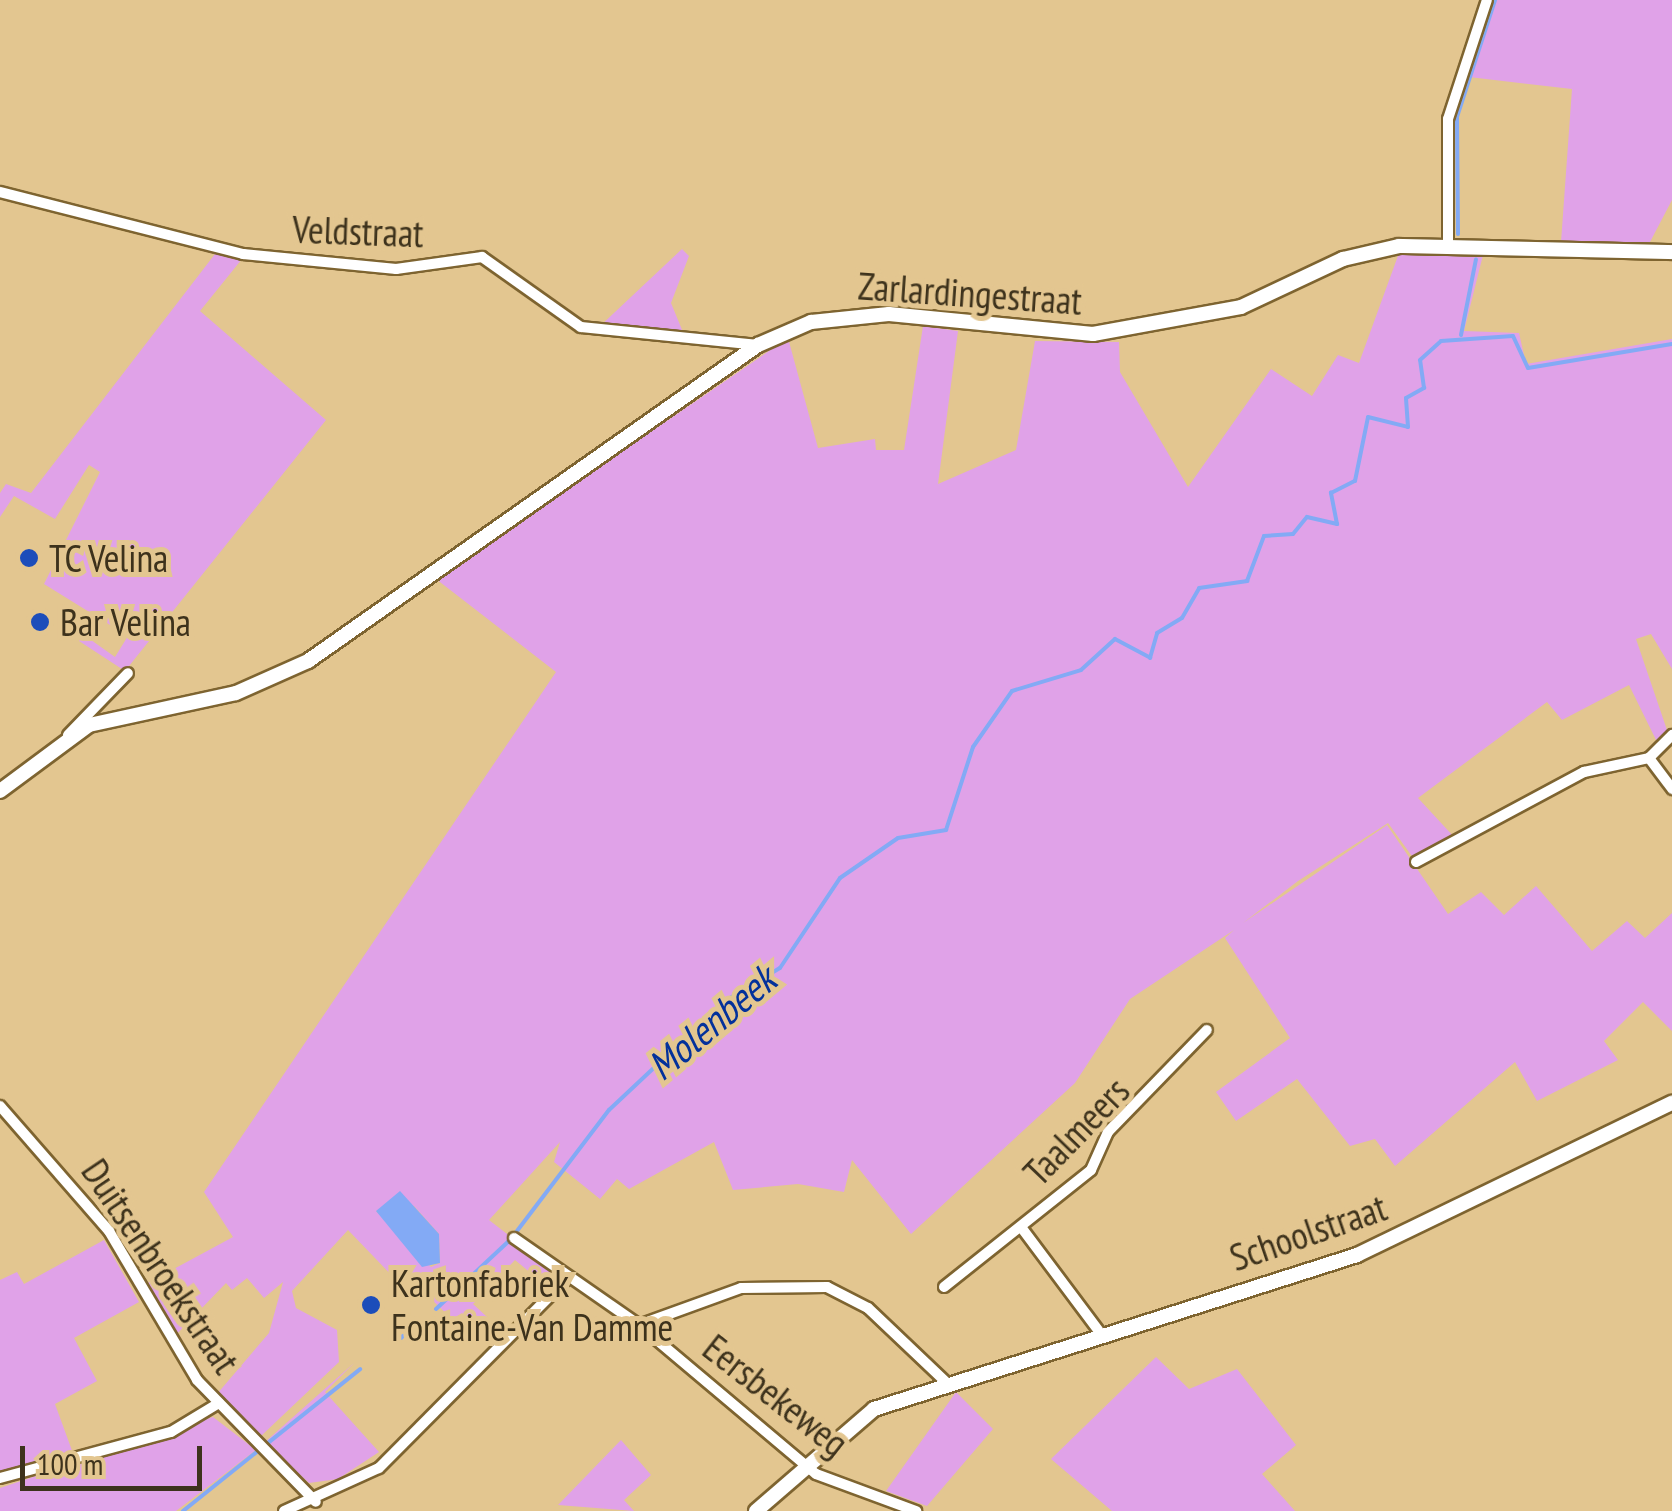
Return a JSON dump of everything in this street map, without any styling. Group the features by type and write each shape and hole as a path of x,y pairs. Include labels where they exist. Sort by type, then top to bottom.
{"street":[{"path":"1448,245 1448,120 1487,0"},
{"name":"Veldstraat","path":"0,192 151,237 258,256 396,268 482,258 581,327 758,345"},
{"name":"Zarlardingestraat","path":"0,791 67,736 126,712 236,693 308,661 758,345 851,314 1045,333 1161,326 1240,306 1372,250 1448,245 1672,252"},
{"path":"67,736 128,673"},
{"path":"1416,862 1584,772 1649,758 1672,735"},
{"path":"1649,758 1672,788"},
{"name":"Taalmeers","path":"944,1288 1091,1170 1108,1132 1207,1030"},
{"name":"Schoolstraat","path":"756,1511 856,1418 1098,1330 1357,1254 1672,1102"},
{"name":"Duitsenbroekstraat","path":"0,1106 110,1232 167,1337 219,1404 317,1507"},
{"name":"Taalmeers","path":"1021,1227 1098,1330"},
{"name":"Eersbekeweg","path":"514,1238 565,1281 639,1325 804,1463 916,1511"},
{"path":"284,1511 317,1507 398,1452 565,1281"},
{"path":"639,1325 741,1288 826,1287 868,1308 947,1383"},
{"path":"0,1478 170,1432 219,1404"}],"shaded area":[{"path":"1490,0 1672,0 1672,200 1650,242 1561,242 1572,89 1469,77"},
{"path":"682,249 689,256 671,303 685,337 598,328"},
{"path":"1399,253 1483,255 1464,331 1519,333 1526,364 1672,339 1672,669 1651,634 1636,639 1668,733 1658,744 1629,685 1562,720 1547,702 1418,798 1455,838 1414,859 1388,823 1298,881 1243,923 1387,825 1448,914 1481,892 1504,915 1536,886 1592,951 1627,921 1645,938 1672,913 1672,1031 1643,1002 1604,1041 1618,1060 1537,1101 1515,1062 1395,1166 1375,1139 1350,1146 1297,1079 1236,1121 1216,1092 1290,1038 1225,938 1234,930 1130,999 1075,1083 911,1234 852,1160 844,1192 798,1184 733,1190 714,1142 629,1189 617,1179 600,1199 554,1162 560,1142 489,1220 554,1270 543,1283 515,1260 473,1304 499,1328 488,1338 462,1313 452,1319 408,1277 400,1284 348,1230 292,1291 296,1308 337,1330 339,1362 261,1436 217,1394 269,1333 283,1282 264,1298 247,1278 232,1290 226,1283 173,1338 146,1284 233,1237 204,1192 556,672 436,579 788,338 818,448 875,439 876,450 904,450 923,326 958,331 938,484 1016,450 1035,341 1119,342 1120,372 1188,487 1271,369 1312,396 1338,355 1359,363","holes":["414,1206 439,1234 440,1263 431,1267 376,1211"]},
{"path":"215,254 242,259 200,311 326,420 125,671 79,641 84,635 115,657 128,636 44,584 100,472 89,465 55,519 14,496 0,517 0,493 6,484 31,493"},
{"path":"104,1240 139,1302 74,1338 97,1381 55,1404 74,1456 0,1476 0,1280 17,1272 24,1284"},
{"path":"1156,1357 1189,1389 1237,1369 1296,1445 1262,1474 1295,1511 1112,1511 1051,1459"},
{"path":"354,1363 325,1392 379,1452 338,1479 309,1483 265,1442"},
{"path":"956,1392 993,1429 927,1506 886,1491"},
{"path":"213,1417 256,1450 176,1511 0,1511 0,1488"},
{"path":"621,1440 651,1475 624,1500 634,1511 558,1505"}],"water":[{"path":"400,1191 439,1234 440,1263 422,1267 376,1211"}],"waterway":[{"name":"Molenbeek","path":"1458,234 1457,117 1495,0"},
{"name":"Molenbeek","path":"1461,335 1476,259"},
{"name":"Molenbeek","path":"517,1231 609,1110 725,1001 780,968 840,878 898,838 946,830 973,747 1012,691 1081,670 1115,639 1150,658 1157,633 1182,618 1199,588 1247,581 1264,536 1293,534 1307,517 1337,524 1331,493 1355,481 1368,417 1408,427 1406,398 1424,388 1420,360 1441,341 1513,336 1528,368 1672,344"},
{"name":"Molenbeek","path":"436,1309 509,1241"},
{"name":"Molenbeek","path":"401,1338 415,1324"},
{"name":"Molenbeek","path":"183,1511 360,1369"}],"place":[{"name":"TC Velina","path":"29,558"},
{"name":"Bar Velina","path":"40,622"},
{"name":"Kartonfabriek Fontaine-Van Damme","path":"371,1305"}]}
